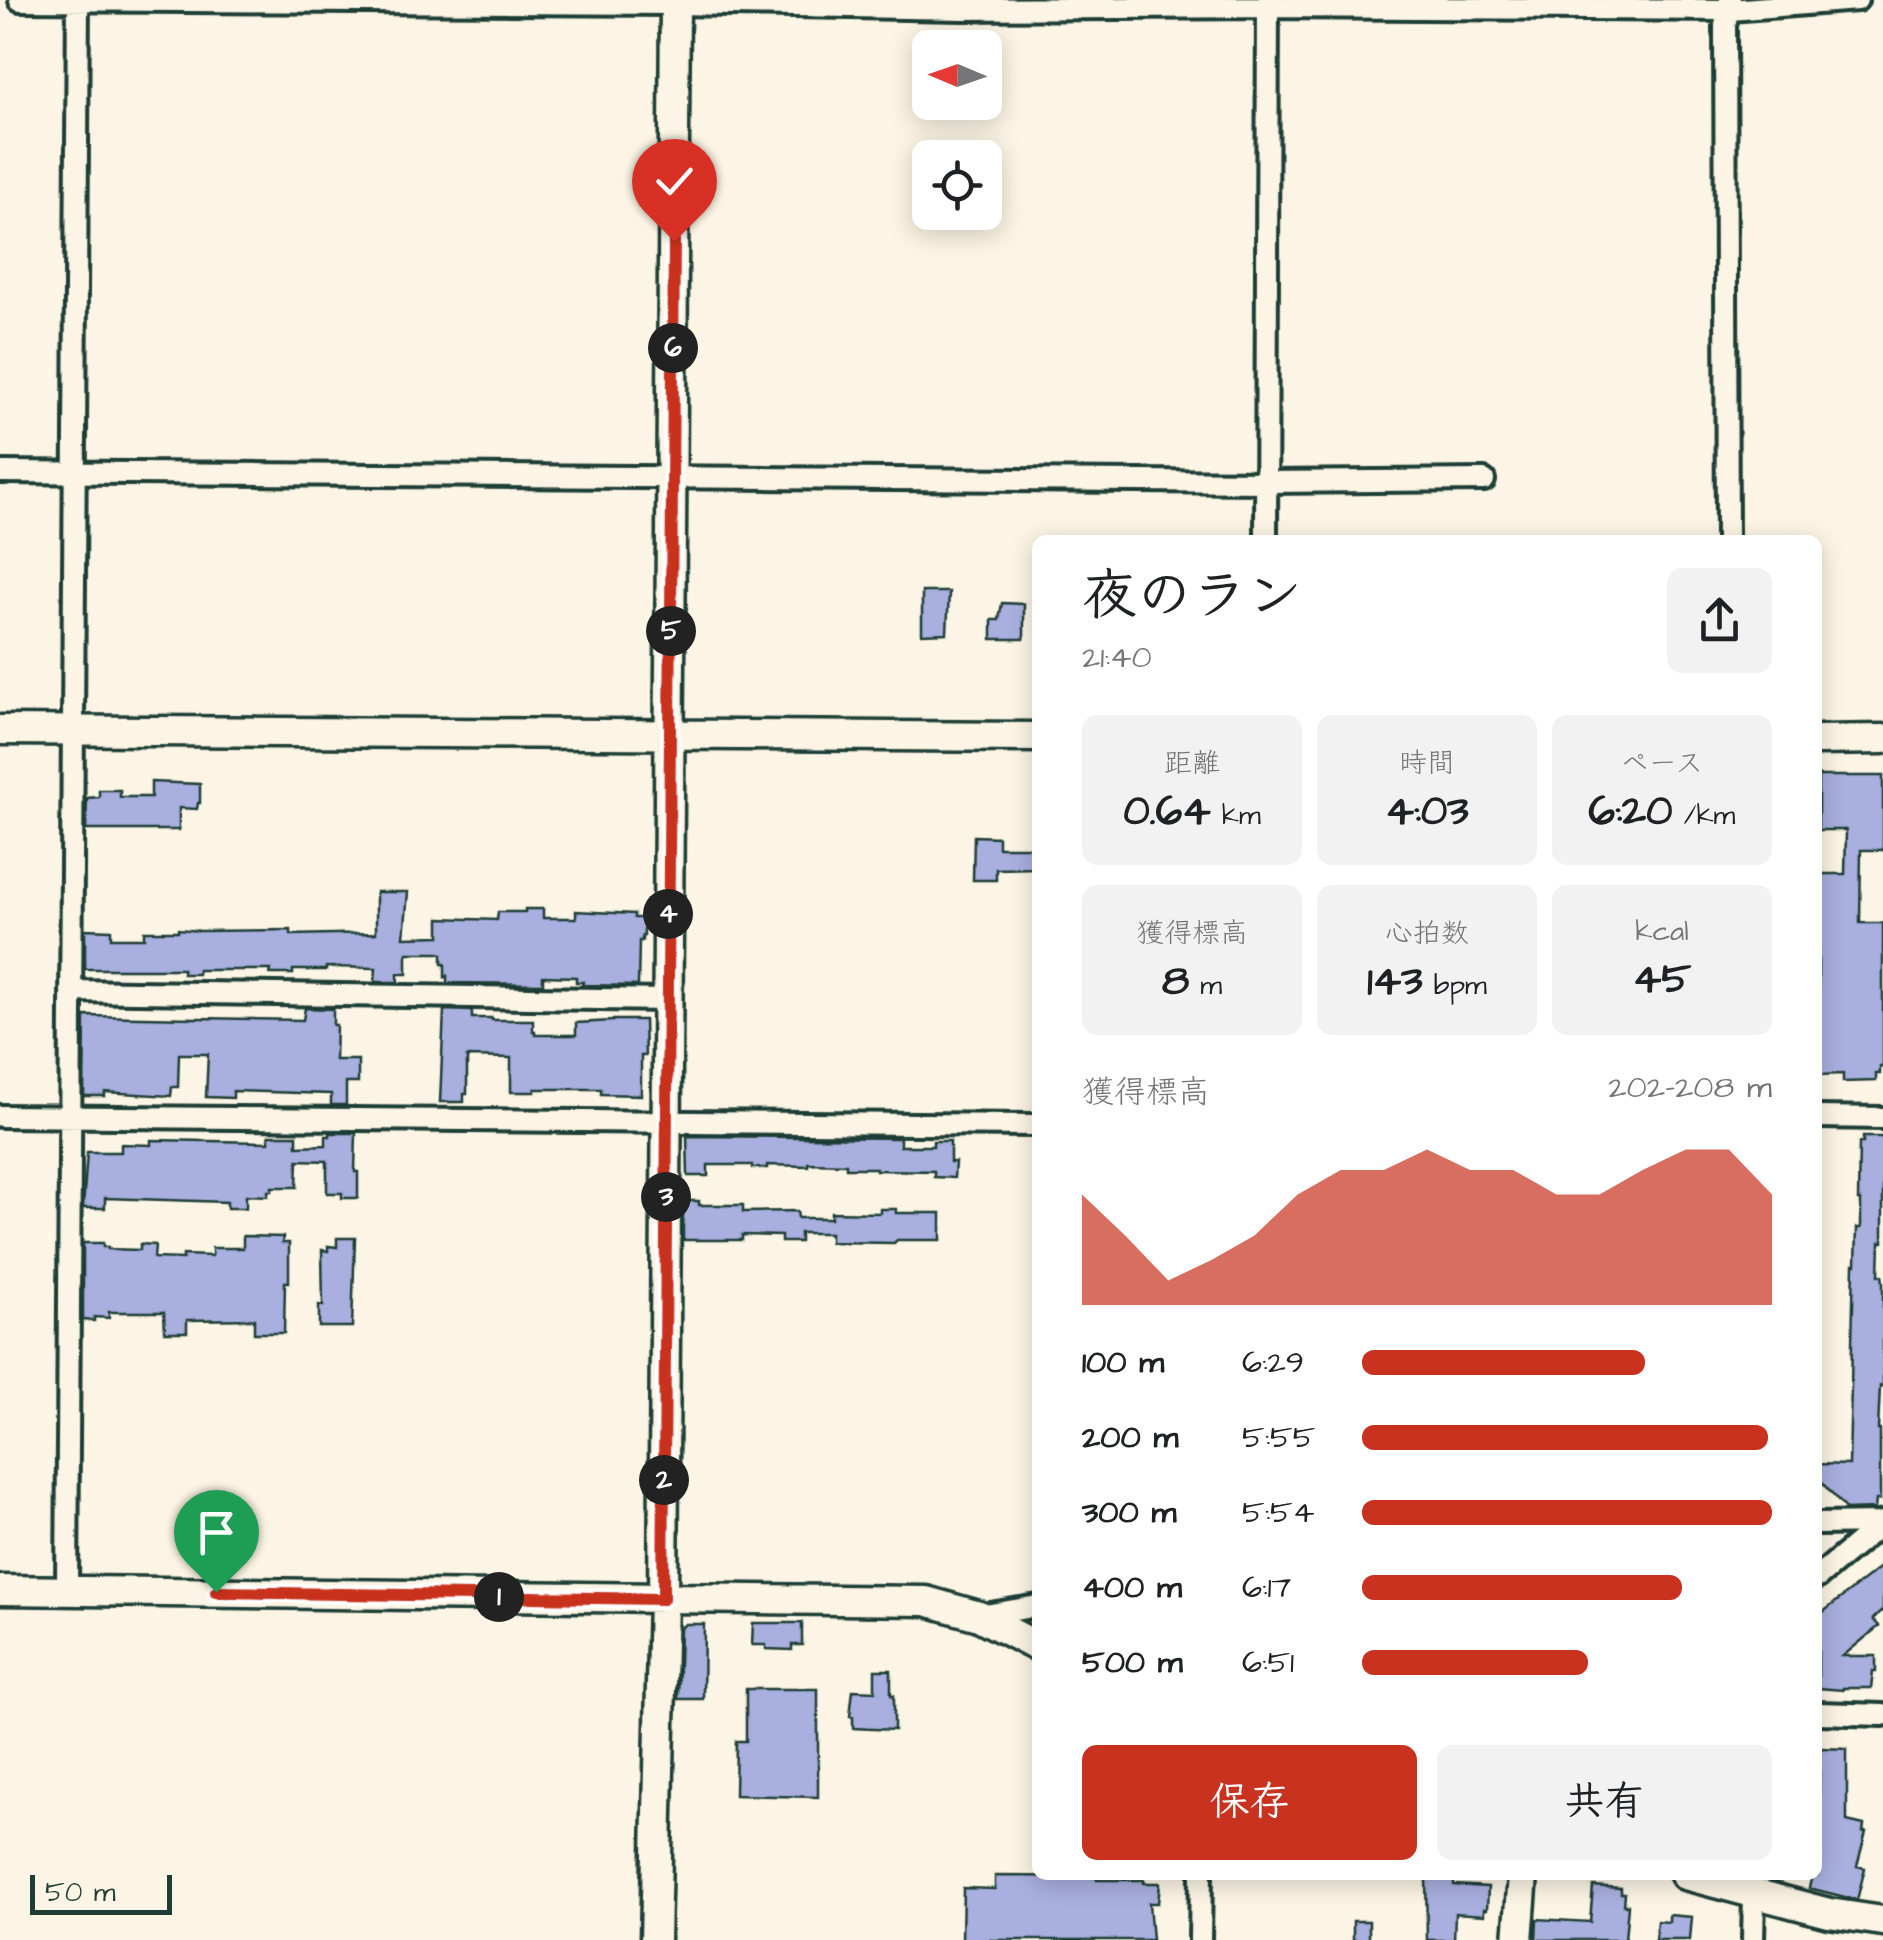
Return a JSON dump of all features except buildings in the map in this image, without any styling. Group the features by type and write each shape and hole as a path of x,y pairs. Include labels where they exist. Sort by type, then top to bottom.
{"street":[{"path":"20,0 675,2 962,9 1268,3 1730,5 1857,0"},
{"path":"67,1590 78,0"},
{"path":"655,1940 663,1599 675,2"},
{"path":"1266,535 1268,3"},
{"path":"1727,535 1725,26 1730,5"},
{"path":"0,472 1267,482 1484,480"},
{"path":"0,730 1032,737"},
{"path":"1822,740 1883,739"},
{"path":"71,991 667,1000"},
{"path":"0,1116 1032,1124"},
{"path":"1822,1117 1883,1118"},
{"path":"1822,1524 1882,1522"},
{"path":"1822,1574 1882,1522"},
{"path":"0,1590 926,1601 979,1616 1032,1644"},
{"path":"979,1616 1032,1607"},
{"path":"1822,1712 1883,1716"},
{"path":"1200,1940 1201,1880"},
{"path":"1518,1940 1523,1880"},
{"path":"1703,1880 1829,1913 1883,1921"},
{"path":"1753,1940 1754,1894"}],"route":[{"path":"216,1592 663,1599 674,241"}]}
